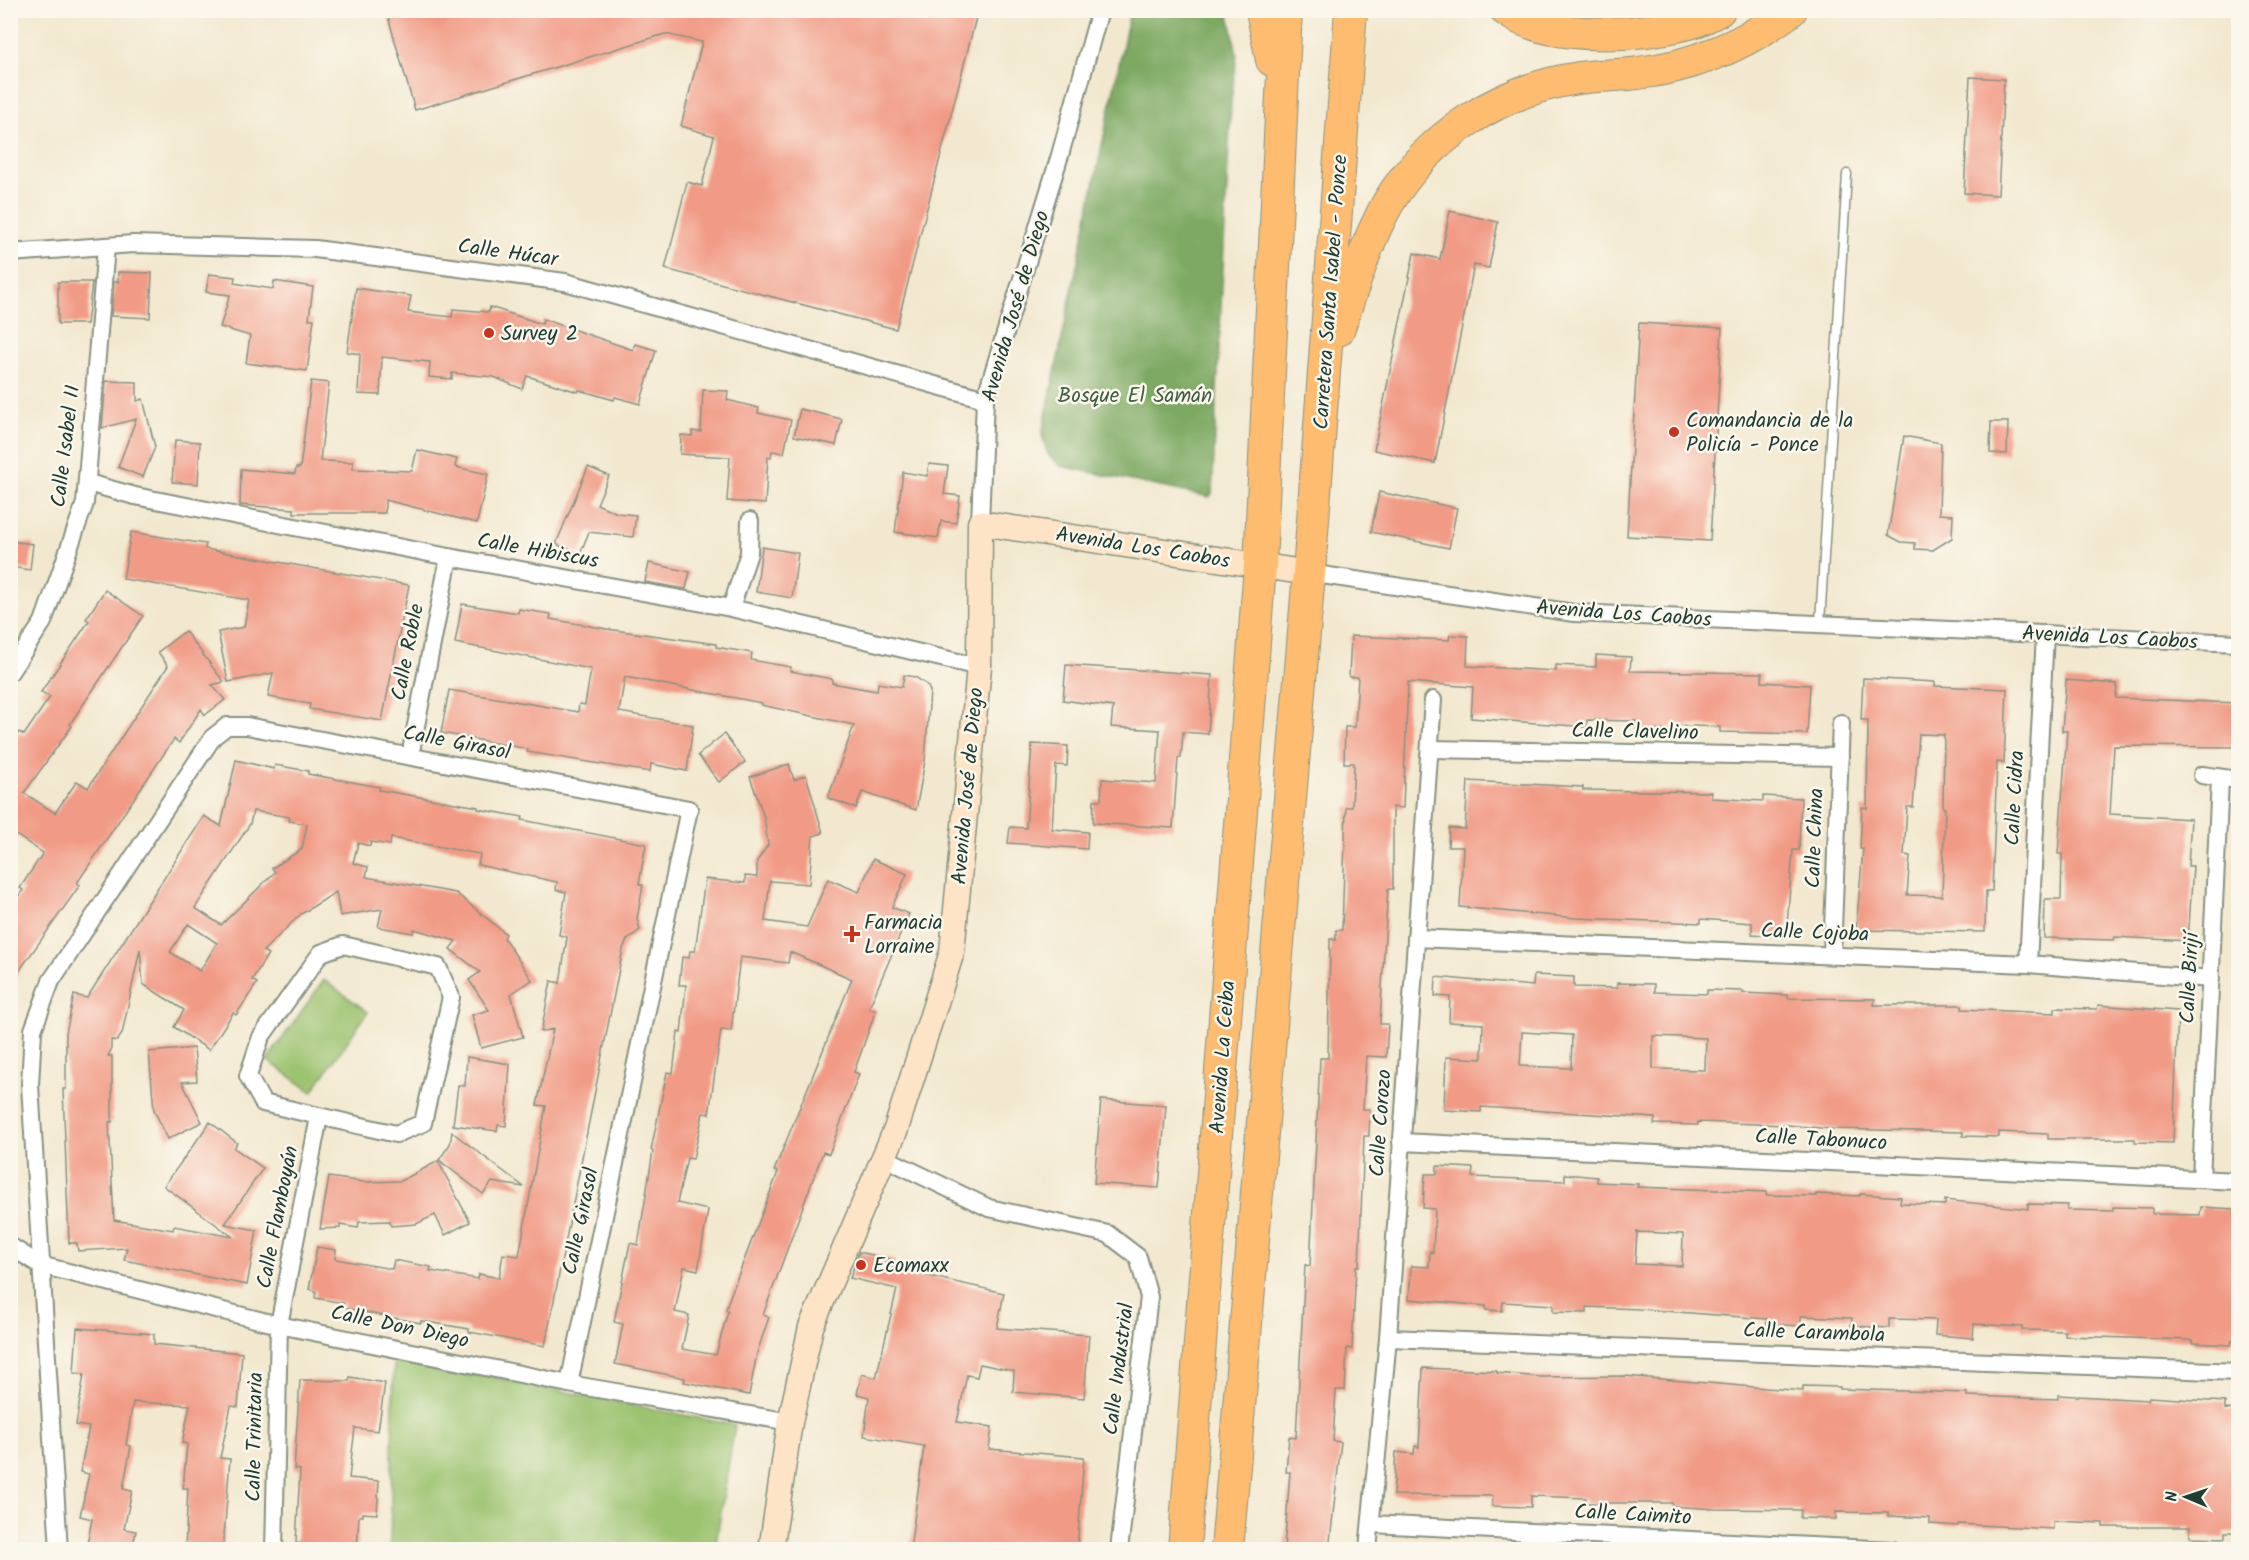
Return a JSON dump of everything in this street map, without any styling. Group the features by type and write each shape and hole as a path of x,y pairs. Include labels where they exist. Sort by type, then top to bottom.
{"highway":[{"path":"1262,10 1272,54 1276,203"},
{"path":"1260,565 1286,10"},
{"name":"Carretera Santa Isabel - Ponce","path":"1309,573 1351,10"},
{"path":"1506,10 1549,27 1599,33 1630,32 1690,23 1719,10"},
{"path":"1325,363 1363,261 1388,204 1421,158 1455,129 1491,107 1534,88 1578,78 1637,73 1687,64 1730,49 1791,10"},
{"name":"Avenida La Ceiba","path":"1184,1550 1260,565"},
{"path":"1227,1550 1309,573"}],"street":[{"name":"Avenida José de Diego","path":"771,1550 790,1422 811,1327 896,1129 952,952 979,667 980,523 985,399 1060,155 1100,10"},
{"name":"Calle Húcar","path":"10,253 133,244 315,249 565,282 985,399"},
{"name":"Calle Isabel II","path":"10,672 43,622 85,503 106,246"},
{"name":"Calle Hibiscus","path":"88,483 135,496 449,558 731,608 979,667"},
{"path":"731,608 749,553 750,521"},
{"name":"Avenida Los Caobos","path":"980,523 1574,613 2238,643"},
{"name":"Calle Roble","path":"410,756 449,558"},
{"name":"Calle Cidra","path":"2028,964 2045,634"},
{"name":"Calle Corozo","path":"1368,1550 1388,1338 1433,700"},
{"name":"Calle China","path":"1832,955 1841,723"},
{"name":"Calle Girasol","path":"59,1550 30,1085 33,1030 51,981 213,737 226,726 247,726 689,809 569,1384"},
{"name":"Calle Clavelino","path":"1430,749 1840,757"},
{"path":"2202,775 2238,780"},
{"name":"Calle Birijí","path":"2201,1179 2220,779"},
{"name":"Calle Cojoba","path":"1416,938 2028,964 2211,979"},
{"path":"343,945 438,967 451,997 423,1123 396,1134 319,1117 263,1103 248,1076 261,1037 321,953 343,945"},
{"name":"Calle Flamboyán","path":"279,1324 319,1117"},
{"name":"Calle Tabonuco","path":"1401,1142 2238,1181"},
{"name":"Calle Industrial","path":"883,1157 989,1208 1108,1234 1138,1257 1149,1297 1119,1550"},
{"name":"Calle Don Diego","path":"10,1246 40,1265 279,1324 569,1384 790,1422"},
{"name":"Calle Trinitaria","path":"274,1550 279,1324"},
{"name":"Calle Carambola","path":"1388,1338 2238,1372"},
{"name":"Calle Caimito","path":"1371,1524 1893,1550"}],"lane":[{"path":"1820,623 1847,174"}],"green space":[{"name":"Bosque El Samán","path":"1130,11 1225,11 1229,14 1237,55 1231,102 1212,494 1209,497 1061,466 1048,455 1042,435"},
{"path":"324,980 368,1012 312,1092 267,1060"},
{"path":"394,1358 735,1425 715,1549 390,1549"}],"building":[{"path":"386,10 978,10 896,329 665,269 687,182 702,186 714,136 681,126 702,42 665,34 415,110"},
{"path":"1970,77 2004,79 1998,195 1964,193"},
{"path":"1450,211 1498,222 1489,268 1474,265 1435,463 1374,450 1414,253 1440,259"},
{"path":"118,272 152,273 150,318 111,316 114,282 118,282"},
{"path":"209,274 235,277 234,283 273,289 274,281 313,287 309,319 314,319 307,371 246,363 250,336 220,327 230,295 206,292"},
{"path":"58,282 92,282 87,324 58,324"},
{"path":"356,288 411,296 408,312 452,317 453,309 489,312 490,307 542,324 543,319 633,350 635,344 656,350 640,404 615,397 614,400 579,390 578,392 527,376 522,389 494,377 452,373 452,379 429,377 430,362 382,357 380,395 358,394 360,354 347,352"},
{"name":"Comandancia de la Policía - Ponce","path":"1639,323 1722,328 1710,541 1627,536"},
{"path":"106,381 137,382 137,401 143,399 155,447 143,477 118,467 136,419 102,428"},
{"path":"311,381 329,383 320,461 353,462 353,469 412,471 417,450 457,459 455,467 488,474 477,523 385,500 385,513 294,513 294,509 240,505 241,469 295,474 296,468 300,468"},
{"path":"703,390 728,391 727,400 759,408 758,413 791,420 784,453 772,451 771,457 768,457 765,504 727,501 730,457 680,454 681,435 692,436 692,431 701,432"},
{"path":"800,409 842,419 836,445 794,436"},
{"path":"1991,422 2008,422 2007,454 1990,453"},
{"path":"1904,436 1941,443 1939,514 1953,515 1952,538 1933,550 1915,549 1915,543 1901,542 1888,535"},
{"path":"175,440 200,442 198,484 172,482"},
{"path":"929,464 948,466 944,494 960,496 956,523 941,521 938,538 895,532 903,472 927,476"},
{"path":"588,467 609,476 597,504 617,513 636,515 633,537 589,532 580,554 556,544"},
{"path":"1379,492 1457,508 1449,548 1371,532"},
{"path":"131,532 206,544 205,549 409,585 382,721 309,709 310,704 268,697 273,673 228,682 218,632 244,627 249,600 123,579"},
{"path":"10,541 33,544 30,570 10,567"},
{"path":"762,547 798,553 792,598 756,592"},
{"path":"649,563 690,572 686,589 645,582"},
{"path":"105,590 143,616 70,724 72,726 24,793 55,813 77,781 88,788 168,666 158,652 185,631 224,682 212,685 225,700 205,715 201,709 179,743 174,739 77,883 80,885 10,984 10,908 23,890 20,888 43,853 10,831 10,744 19,732 24,735 50,697 41,692 89,621 86,619"},
{"path":"462,604 518,613 519,609 551,614 550,619 716,644 716,647 752,653 751,660 791,667 790,671 832,679 832,683 877,691 878,683 902,687 904,675 915,677 927,685 930,691 925,761 916,810 862,792 856,808 828,798 854,725 761,705 762,703 625,677 619,712 693,725 687,771 651,764 650,772 527,752 528,749 441,733 449,690 578,712 579,704 585,705 591,669 455,643"},
{"path":"1450,635 1468,636 1467,666 1556,671 1556,665 1596,667 1596,655 1631,657 1630,671 1762,673 1762,682 1810,685 1807,734 1720,732 1720,727 1672,725 1672,731 1636,729 1636,721 1587,720 1587,727 1471,718 1473,687 1408,682 1403,808 1393,807 1393,889 1388,889 1383,968 1380,1024 1388,1024 1386,1057 1366,1056 1363,1109 1370,1109 1369,1136 1364,1136 1359,1266 1356,1266 1352,1349 1347,1348 1345,1390 1336,1390 1333,1441 1341,1442 1329,1550 1284,1550 1290,1472 1286,1472 1289,1437 1296,1438 1305,1265 1310,1266 1320,1058 1328,1058 1330,939 1336,940 1336,930 1342,930 1346,807 1352,807 1354,763 1344,763 1345,727 1355,727 1358,677 1349,677 1351,636 1449,640"},
{"path":"1066,665 1212,675 1208,734 1183,732 1181,758 1178,758 1173,828 1093,823 1094,800 1101,800 1102,779 1156,783 1160,730 1111,727 1113,707 1063,700"},
{"path":"1863,678 1935,682 1935,686 2007,689 2004,763 1997,762 1992,891 1986,891 1985,932 1856,930 1863,849 1860,849 1862,807 1867,808 1868,720 1861,720","holes":["1919,734 1944,735 1943,808 1945,808 1942,896 1907,895 1910,856 1904,855 1907,807 1913,807"]},
{"path":"2066,680 2117,684 2116,698 2238,703 2238,747 2114,746 2110,814 2191,819 2188,866 2193,866 2188,941 2115,937 2114,940 2044,938 2045,899 2061,899 2062,854 2058,854 2067,731 2062,731"},
{"path":"724,734 745,762 719,782 698,755"},
{"path":"1032,744 1068,746 1067,766 1056,765 1052,829 1088,832 1087,849 1008,843 1010,827 1026,828"},
{"path":"236,760 274,769 275,765 308,771 308,774 380,787 379,790 478,807 478,809 523,817 522,820 646,844 639,884 643,885 637,919 640,930 627,940 623,949 545,1346 469,1332 469,1329 421,1321 421,1323 343,1308 344,1303 315,1298 316,1291 309,1289 317,1247 336,1250 335,1259 392,1269 394,1260 431,1267 430,1271 478,1279 479,1274 499,1278 503,1254 519,1256 546,1106 537,1105 553,1029 541,1032 551,981 560,983 567,937 559,935 566,892 556,890 557,882 478,865 480,854 391,838 390,845 371,842 370,846 358,843 353,863 368,867 366,877 456,893 506,934 504,938 532,980 511,994 523,1037 481,1048 472,1015 489,1010 469,980 480,972 450,949 456,941 414,929 413,933 378,927 382,909 340,916 336,892 301,914 263,951 268,954 252,980 257,983 236,1015 233,1013 209,1050 174,1027 184,1010 143,984 140,949 122,1034 117,1041 111,1040 111,1050 108,1056 112,1056 112,1122 109,1122 114,1220 173,1230 174,1226 233,1237 164,1186 210,1122 237,1143 234,1148 263,1168 225,1224 257,1230 247,1285 124,1260 127,1248 78,1251 77,1243 69,1243 63,1089 66,1089 66,1033 74,995 87,998 204,816 221,826","holes":["253,811 290,817 289,821 307,824 302,849 272,868 275,872 221,925 195,908 250,824","188,924 217,943 200,971 170,952"]},
{"path":"789,764 794,780 806,775 823,833 813,836 809,884 770,881 765,921 807,927 828,879 859,892 873,859 907,874 892,907 909,914 869,1008 876,1010 854,1072 859,1074 829,1154 823,1152 763,1315 769,1317 757,1353 749,1395 684,1382 685,1378 615,1364 623,1324 614,1322 630,1243 638,1245 653,1151 651,1150 667,1072 673,1073 678,1032 681,1033 686,985 679,985 682,957 689,958 690,951 695,951 705,879 745,883 745,876 757,877 757,861 768,845 764,817 750,777","holes":["790,952 852,979 774,1171 778,1172 728,1302 726,1310 728,1311 716,1355 682,1349 689,1315 675,1312 684,1267 698,1270 708,1210 677,1203 687,1158 693,1159 703,1113 709,1114 721,1030 731,1031 740,957 788,963"]},
{"path":"1468,781 1583,787 1583,790 1711,792 1711,798 1763,801 1763,796 1801,798 1799,850 1793,850 1786,937 1752,934 1752,923 1701,919 1701,923 1576,918 1460,907 1463,847 1448,847 1449,828 1465,829"},
{"path":"1534,975 1574,977 1574,987 1617,988 1617,983 1654,984 1654,992 1707,994 1707,990 1743,991 1743,993 1788,995 1788,998 1875,999 1874,1005 1962,1005 1962,1009 2055,1013 2055,1008 2097,1009 2098,1005 2178,1011 2173,1143 2135,1142 2135,1139 2048,1139 2048,1134 1999,1132 1999,1137 1963,1136 1963,1132 1831,1129 1788,1125 1698,1122 1698,1125 1654,1124 1655,1118 1481,1107 1481,1112 1444,1110 1446,1057 1482,1059 1483,1024 1449,1022 1450,997 1435,996 1436,977 1533,986","holes":["1522,1032 1572,1035 1571,1068 1520,1066","1653,1036 1706,1038 1705,1070 1653,1069"]},
{"path":"194,1048 197,1081 182,1082 202,1122 168,1139 154,1110 149,1052"},
{"path":"467,1057 510,1064 506,1126 498,1125 497,1131 453,1125 458,1085 465,1086"},
{"path":"1101,1100 1166,1105 1159,1188 1094,1183"},
{"path":"452,1132 524,1187 492,1182 483,1194 439,1160 450,1144"},
{"path":"438,1161 470,1222 445,1235 435,1215 416,1224 391,1226 390,1221 359,1222 358,1228 340,1225 340,1228 320,1229 329,1177 364,1182 401,1181"},
{"path":"1437,1166 1473,1168 1472,1177 1565,1181 1565,1174 1597,1177 1597,1182 1638,1184 1637,1187 1767,1192 1766,1195 1860,1196 1860,1194 1901,1197 1900,1203 1945,1205 1945,1200 2028,1209 2028,1204 2068,1205 2067,1210 2113,1211 2113,1207 2152,1208 2152,1214 2200,1215 2201,1207 2235,1209 2233,1247 2238,1247 2238,1341 2232,1340 2231,1345 2193,1343 2193,1340 2065,1336 2065,1331 2022,1330 2022,1327 1974,1324 1973,1338 1935,1335 1936,1320 1889,1319 1889,1328 1851,1326 1852,1318 1801,1316 1801,1326 1767,1324 1767,1319 1639,1309 1587,1307 1587,1313 1553,1312 1553,1305 1503,1302 1502,1311 1486,1310 1486,1306 1409,1299 1411,1266 1429,1267 1430,1251 1433,1252 1435,1209 1423,1208 1425,1174 1437,1174","holes":["1637,1232 1683,1234 1682,1266 1635,1264"]},
{"path":"859,1252 894,1260 893,1268 1004,1293 997,1328 1089,1335 1084,1398 1013,1392 1014,1371 980,1364 977,1377 967,1375 957,1422 992,1427 989,1449 1084,1457 1077,1550 910,1550 924,1446 864,1436 869,1397 857,1394 862,1374 876,1378 897,1289 850,1278"},
{"path":"77,1328 154,1334 154,1344 242,1353 238,1407 231,1406 220,1458 230,1459 223,1550 185,1550 188,1488 183,1488 187,1444 182,1443 190,1405 133,1402 126,1445 131,1446 123,1489 132,1491 124,1529 136,1531 132,1550 86,1550 92,1519 80,1516 89,1474 80,1472 89,1427 76,1425 84,1374 74,1373"},
{"path":"1423,1368 1497,1371 1497,1373 1540,1377 1625,1376 1803,1391 1803,1386 1967,1393 1967,1396 2058,1399 2058,1395 2148,1400 2149,1397 2225,1402 2225,1409 2238,1410 2238,1532 2225,1532 2225,1538 2190,1537 2190,1527 2103,1527 2103,1523 2053,1521 2053,1529 1958,1524 1958,1526 1930,1524 1930,1518 1888,1516 1888,1513 1836,1512 1836,1519 1800,1518 1801,1510 1715,1509 1672,1506 1672,1503 1586,1503 1586,1498 1531,1496 1531,1507 1492,1506 1493,1496 1393,1495 1396,1452 1414,1454 1415,1446 1419,1447"},
{"path":"350,1377 385,1383 378,1431 355,1428 349,1478 379,1481 377,1514 363,1513 363,1516 359,1516 357,1550 303,1550 303,1544 296,1543 300,1470 294,1469 300,1380 349,1381"}],"place":[{"name":"Survey 2","path":"489,333"},
{"name":"Comandancia de la Policía - Ponce","path":"1674,432"},
{"name":"Farmacia Lorraine","path":"852,934"},
{"name":"Ecomaxx","path":"861,1265"}]}
